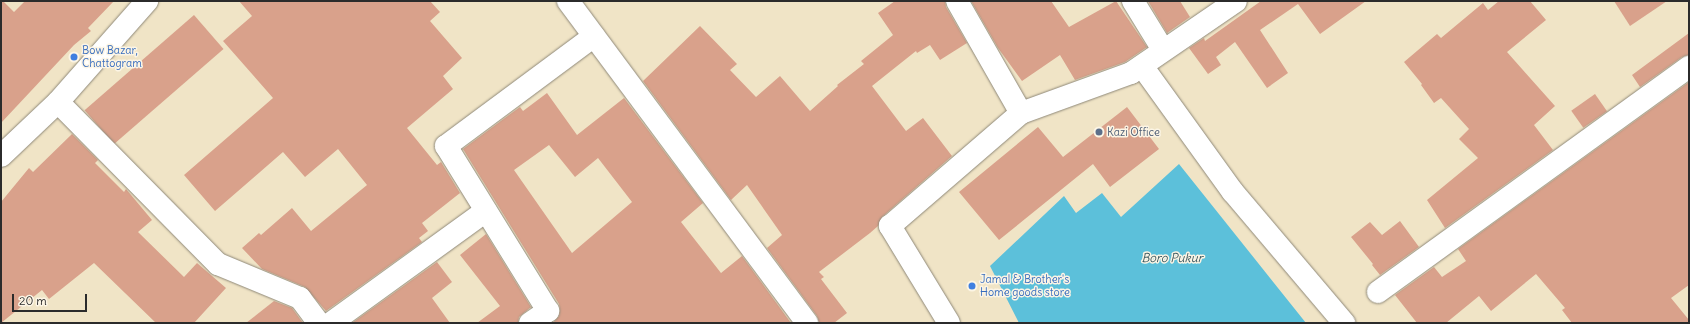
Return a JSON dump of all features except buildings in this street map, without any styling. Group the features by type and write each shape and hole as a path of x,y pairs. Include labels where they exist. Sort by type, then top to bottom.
{"street":[{"path":"1,156 58,102 147,1"},
{"path":"568,1 807,323"},
{"path":"958,1 1021,113"},
{"path":"1133,1 1163,50"},
{"path":"949,323 890,226 1021,113 1131,73 1236,1"},
{"path":"530,323 548,311 446,146 594,36"},
{"path":"1142,66 1233,192 1344,323"},
{"path":"1378,292 1689,67"},
{"path":"58,102 218,264 300,298 319,323"},
{"path":"331,323 486,211"}],"water":[{"name":"Boro Pukur","path":"1179,164 1306,323 1019,323 990,266 1064,196 1076,213 1102,193 1121,217"}],"place":[{"name":"Bow Bazar, Chattogram","path":"74,57"},
{"name":"Kazi Office","path":"1099,132"},
{"name":"Jamal & Brother's Home goods store","path":"972,286"}]}
